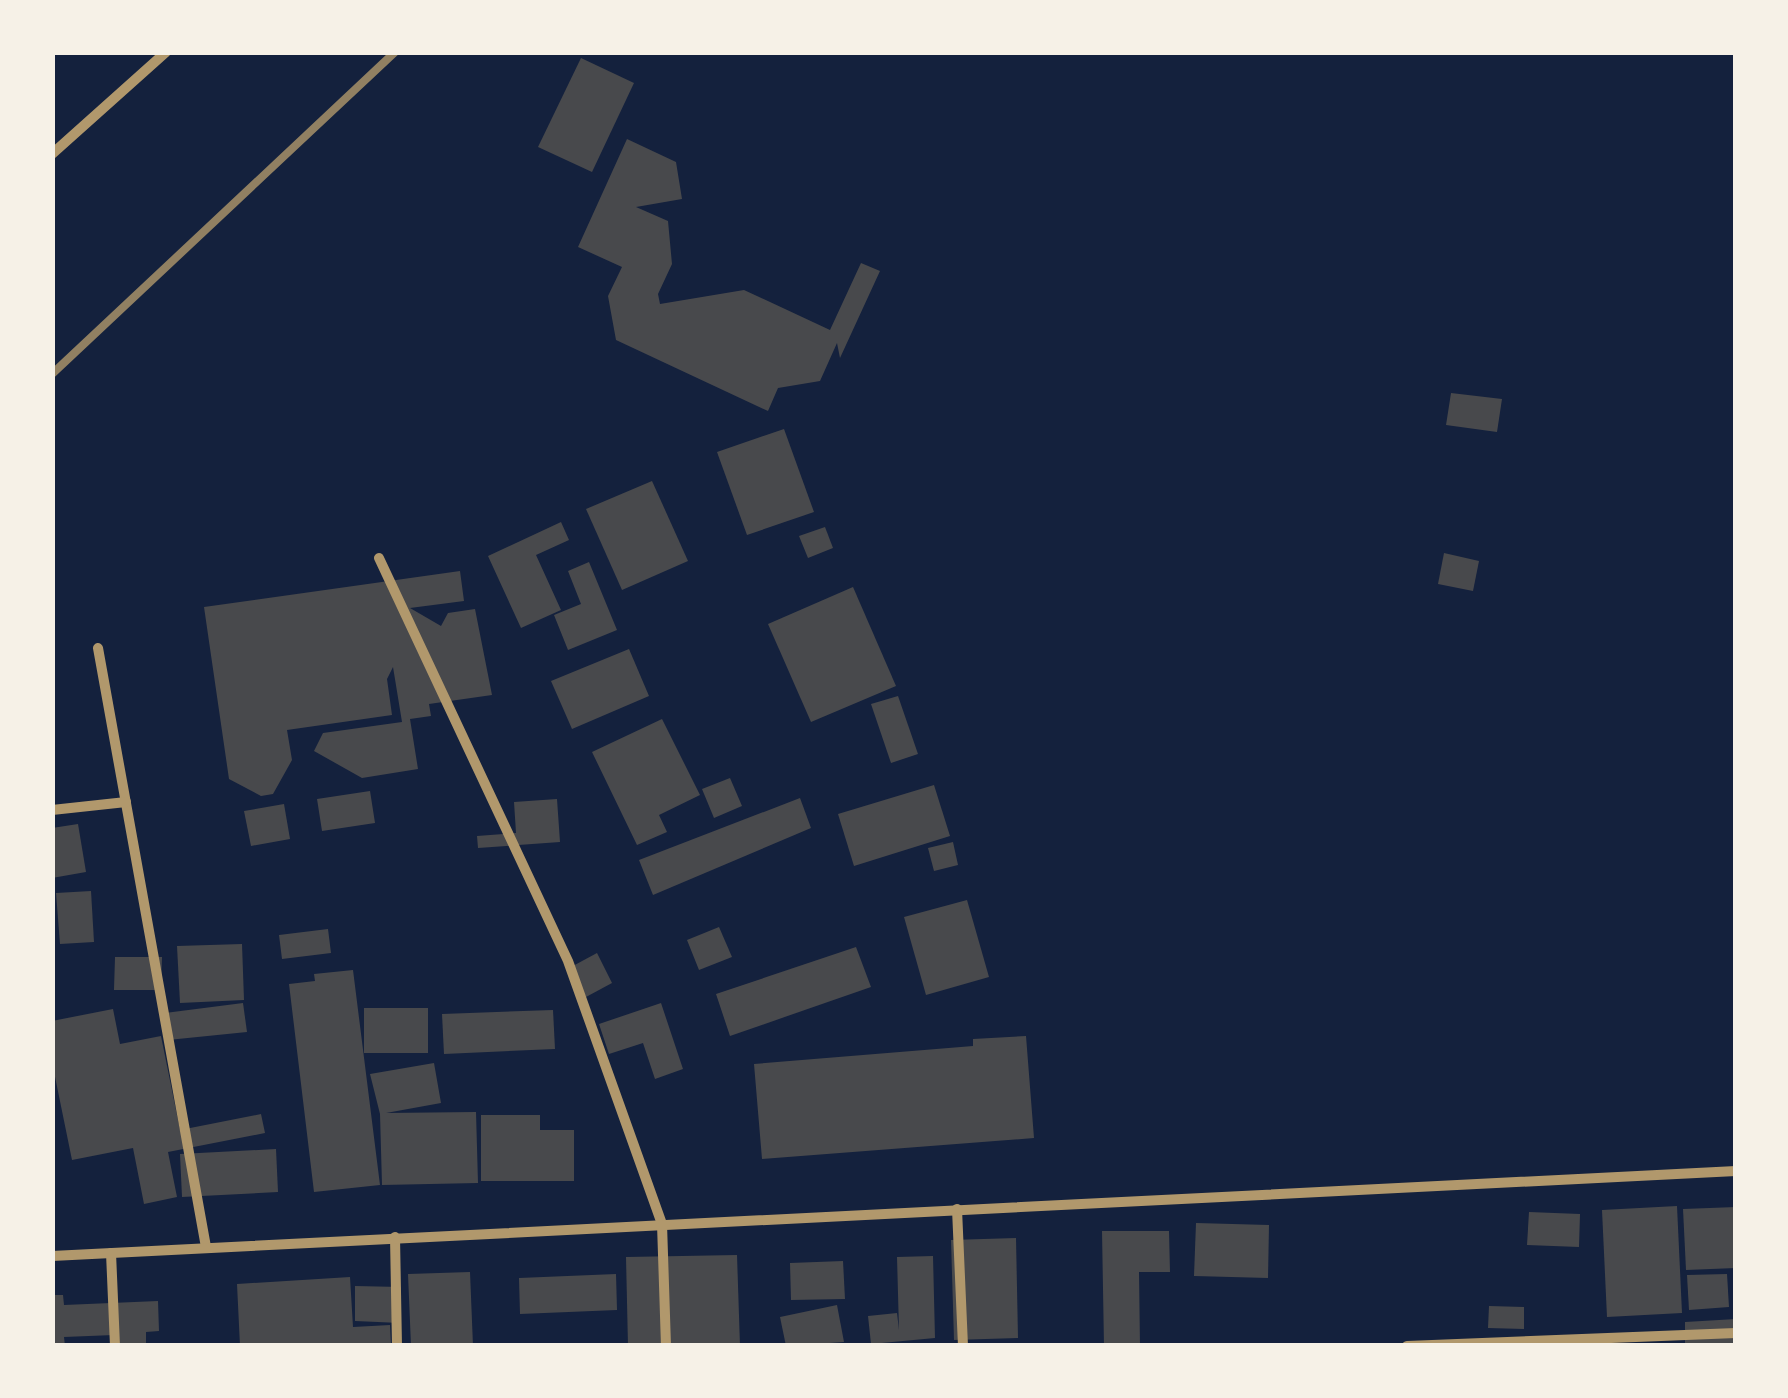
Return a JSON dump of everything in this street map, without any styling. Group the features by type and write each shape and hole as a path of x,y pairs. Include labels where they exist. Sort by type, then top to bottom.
{"street":[{"path":"52,154 166,52"},
{"path":"379,558 568,961 662,1224 666,1346"},
{"path":"98,648 206,1247"},
{"path":"52,810 126,802"},
{"path":"52,1256 1736,1170"},
{"path":"957,1209 963,1346"},
{"path":"395,1238 398,1346"},
{"path":"111,1253 115,1346"},
{"path":"1407,1346 1736,1334"}],"building":[{"path":"581,58 634,83 592,172 538,147"},
{"path":"627,139 676,162 682,199 636,207 668,221 672,264 658,294 660,304 744,290 830,330 861,263 880,271 840,358 837,343 820,381 778,388 768,411 616,340 608,296 622,267 578,247"},
{"path":"1451,393 1502,399 1497,432 1446,425"},
{"path":"784,429 814,512 747,535 717,452"},
{"path":"652,481 688,561 622,590 586,509"},
{"path":"561,522 569,540 536,555 561,610 521,628 488,556"},
{"path":"825,527 833,548 808,558 799,536"},
{"path":"1444,553 1479,561 1473,591 1438,584"},
{"path":"589,562 617,630 568,650 554,615 581,604 568,571"},
{"path":"460,571 464,601 410,608 441,626 448,613 475,609 492,695 429,704 431,716 410,719 418,769 362,778 314,751 323,733 402,722 393,667 387,679 392,715 287,730 292,760 273,794 261,796 229,779 204,607"},
{"path":"853,587 896,686 811,722 768,624"},
{"path":"629,649 649,696 572,729 551,681"},
{"path":"898,696 918,754 891,763 871,704"},
{"path":"662,719 700,795 659,815 667,832 637,845 592,752"},
{"path":"730,778 742,806 714,818 702,789"},
{"path":"934,785 950,836 854,866 838,814"},
{"path":"370,791 375,823 322,831 317,799"},
{"path":"800,798 811,828 653,895 639,860"},
{"path":"557,799 560,842 478,848 477,836 516,833 514,802"},
{"path":"284,804 290,839 251,846 244,811"},
{"path":"78,824 86,872 52,878 52,828"},
{"path":"953,842 958,865 934,871 928,848"},
{"path":"91,891 94,942 60,944 56,893"},
{"path":"967,900 989,977 926,995 904,917"},
{"path":"719,927 732,957 699,970 687,940"},
{"path":"328,929 331,953 282,959 279,935"},
{"path":"242,944 244,1000 180,1003 177,946"},
{"path":"856,947 871,987 730,1036 716,994"},
{"path":"597,953 612,983 586,997 571,967"},
{"path":"115,957 162,957 161,990 114,990"},
{"path":"353,970 380,1185 314,1192 289,984 315,981 314,974"},
{"path":"243,1003 247,1032 168,1040 165,1013"},
{"path":"661,1003 683,1069 655,1079 643,1043 609,1054 599,1024"},
{"path":"364,1008 428,1008 428,1053 364,1053"},
{"path":"113,1009 120,1044 161,1036 180,1130 261,1114 265,1133 168,1152 177,1197 144,1204 133,1148 72,1160 52,1062 52,1021"},
{"path":"553,1010 555,1049 444,1054 442,1014"},
{"path":"1026,1036 1034,1138 762,1159 754,1064 973,1046 973,1039"},
{"path":"434,1063 441,1103 386,1113 476,1112 478,1183 382,1185 380,1114 370,1074"},
{"path":"481,1115 540,1115 540,1130 574,1130 574,1181 481,1181"},
{"path":"276,1149 278,1192 182,1197 180,1154"},
{"path":"1677,1206 1682,1313 1607,1317 1602,1210"},
{"path":"1736,1207 1736,1268 1686,1270 1683,1209"},
{"path":"1529,1212 1580,1214 1579,1247 1527,1245"},
{"path":"1196,1223 1269,1225 1268,1278 1194,1276"},
{"path":"1102,1231 1169,1231 1170,1272 1139,1272 1140,1346 1104,1346"},
{"path":"1016,1238 1018,1338 954,1340 951,1240"},
{"path":"737,1255 740,1346 628,1346 626,1257"},
{"path":"933,1256 935,1338 871,1344 868,1316 897,1313 899,1330 897,1257"},
{"path":"843,1261 845,1299 791,1300 790,1263"},
{"path":"470,1272 473,1346 411,1346 408,1274"},
{"path":"616,1274 617,1310 520,1314 519,1278"},
{"path":"1727,1274 1729,1307 1689,1310 1687,1275"},
{"path":"350,1277 353,1327 390,1325 391,1346 240,1346 237,1284"},
{"path":"355,1286 401,1287 400,1323 355,1321"},
{"path":"52,1295 63,1295 64,1305 158,1301 159,1331 146,1332 146,1346 115,1346 114,1335 64,1337 65,1346 52,1346"},
{"path":"837,1305 844,1342 786,1346 780,1317"},
{"path":"1489,1306 1524,1307 1524,1329 1488,1328"},
{"path":"1736,1319 1736,1346 1685,1346 1685,1322"}],"railway":[{"path":"52,374 395,52"}]}
